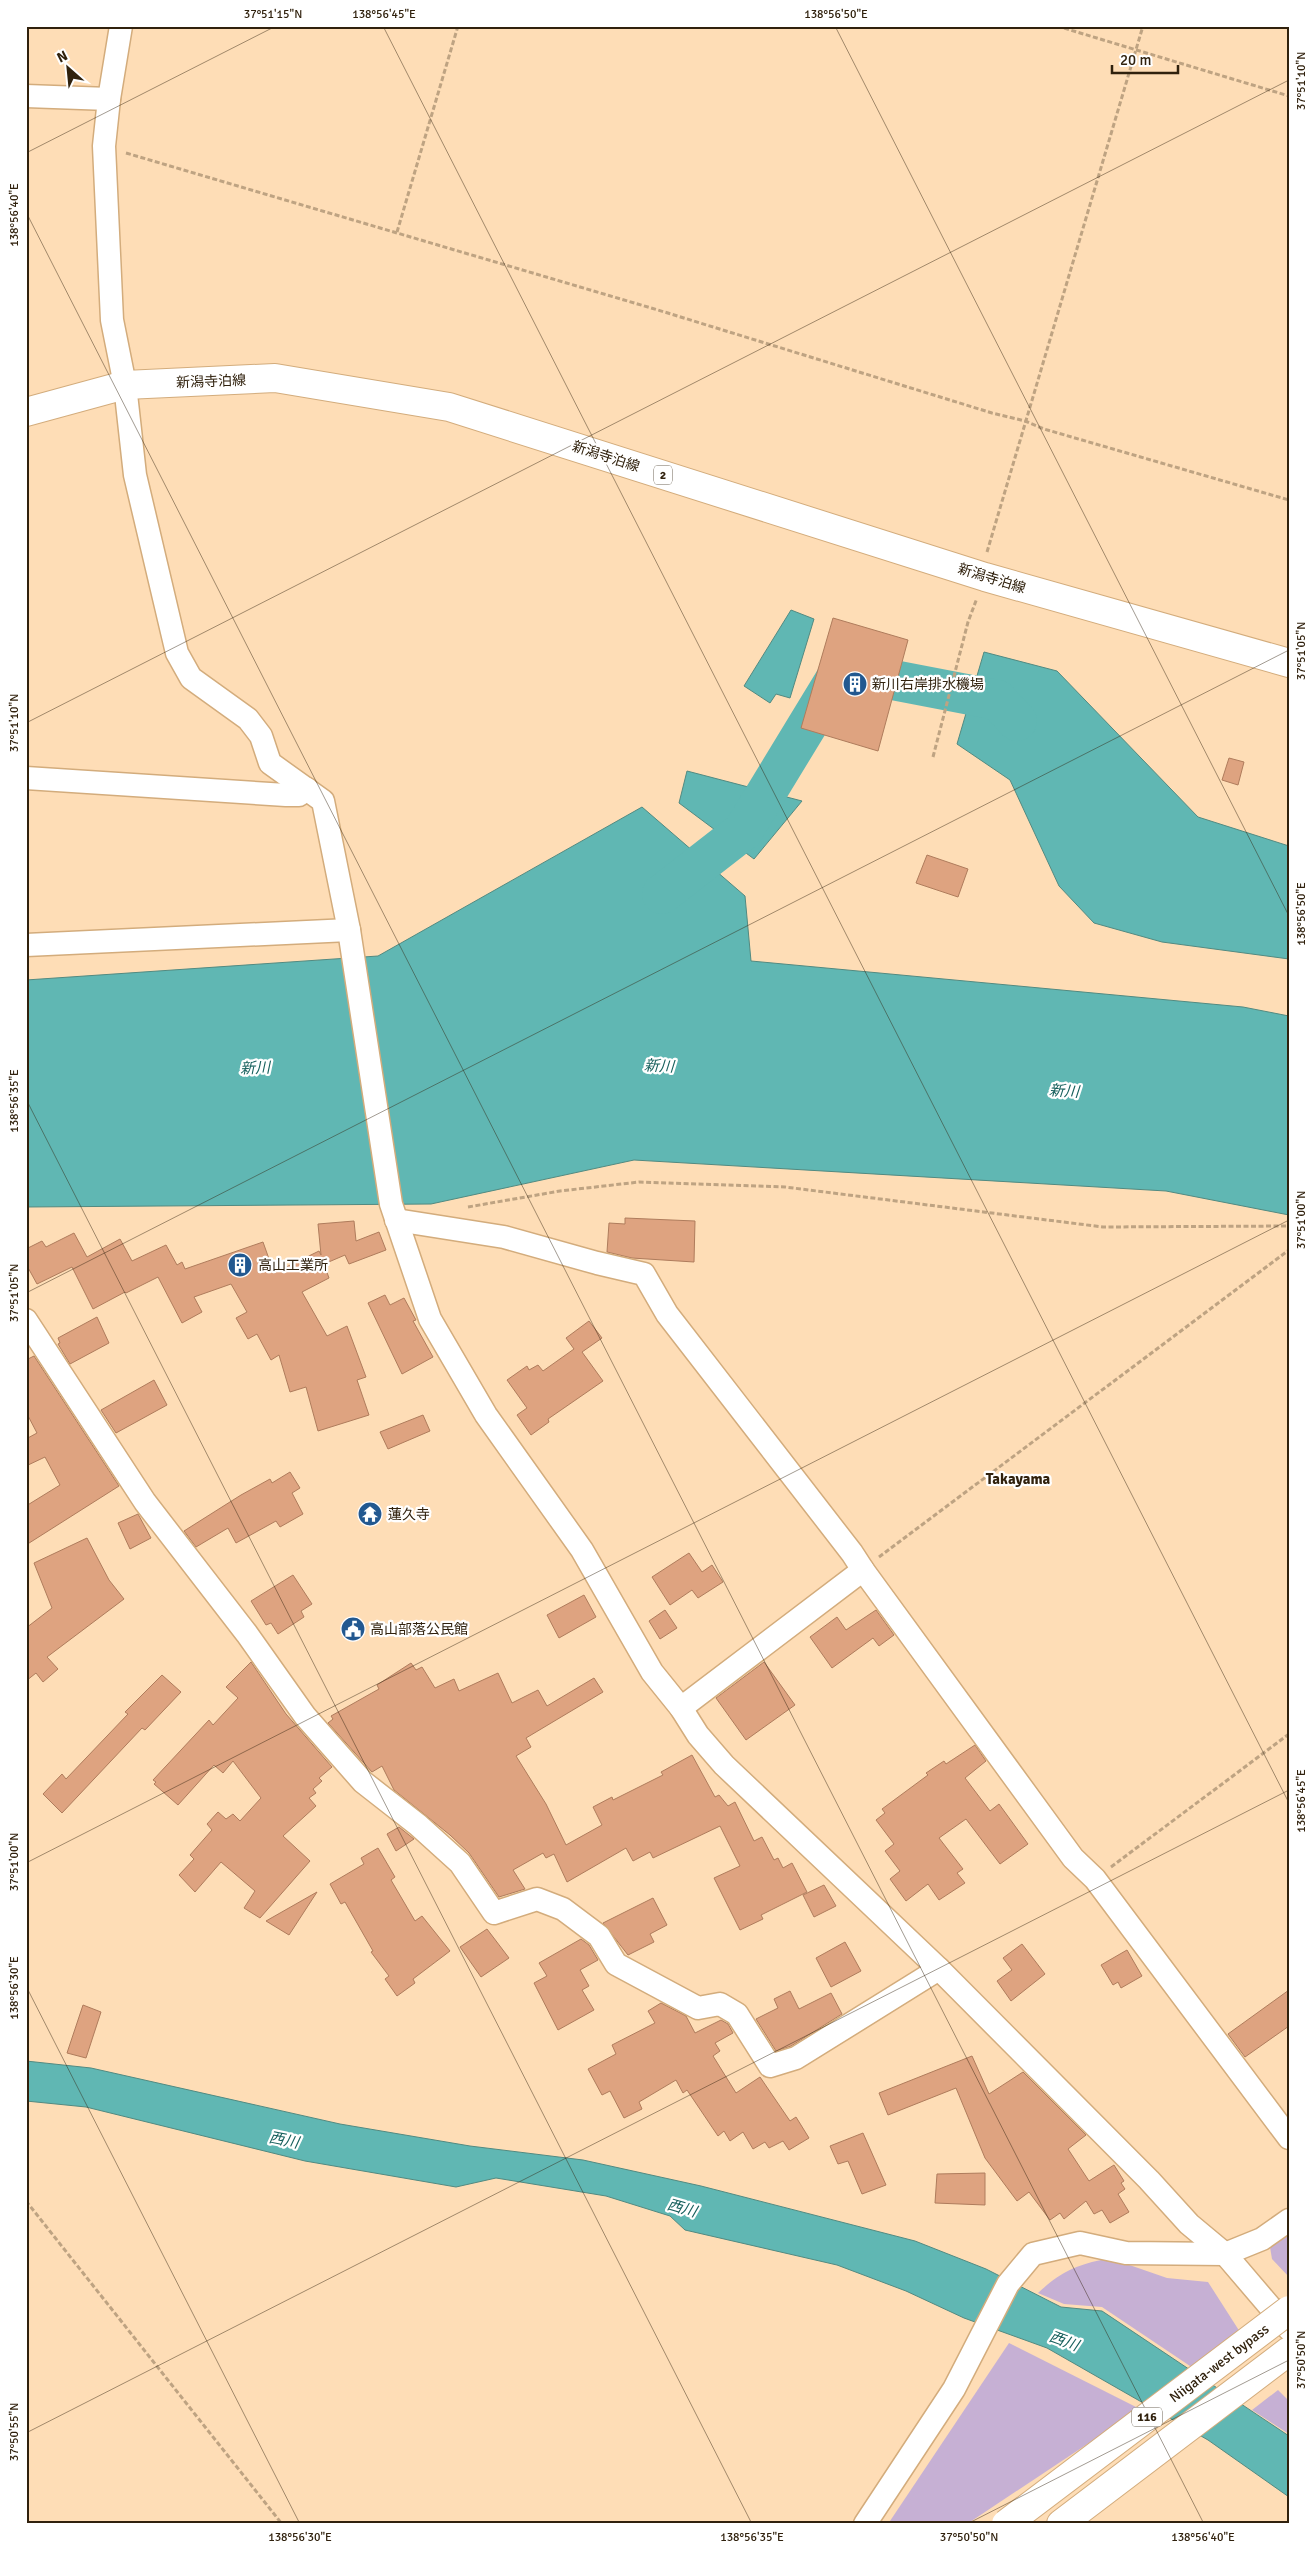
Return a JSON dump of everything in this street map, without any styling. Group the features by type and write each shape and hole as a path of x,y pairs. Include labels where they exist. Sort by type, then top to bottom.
{"main road":[{"name":"新潟寺泊線","path":"26,412 125,385 276,378 449,406 985,577 1289,663"},
{"name":"Niigata-west bypass","path":"1006,2524 1289,2310"},
{"name":"116","path":"1061,2524 1289,2351"}],"street":[{"path":"121,26 109,99 104,146 112,320 125,385 135,475 178,653 190,678 248,718 261,736 270,762 315,795 350,930 393,1212 430,1319 481,1407 582,1550 652,1672 680,1708 698,1736 724,1765 939,1969 1148,2180 1189,2224 1224,2254 1289,2329"},
{"path":"26,96 109,99"},
{"path":"26,778 315,795"},
{"path":"26,945 350,930"},
{"path":"393,1212 504,1237 597,1264 644,1274 667,1314 852,1553 1073,1858 1095,1879 1289,2138"},
{"path":"26,1320 145,1502 247,1634 305,1716 364,1782 418,1824 460,1862 494,1913 537,1898 563,1909 599,1936 616,1964 698,2008 720,2004 737,2014 770,2066 796,2058 939,1969"},
{"path":"680,1708 863,1570"},
{"path":"865,2524 954,2390 1008,2284 1034,2254 1080,2243 1126,2253 1224,2254 1262,2239 1289,2220"}],"path":[{"path":"397,232 458,26"},
{"path":"1057,26 1289,96"},
{"path":"933,757 968,622 985,577 986,557 1142,26"},
{"path":"104,146 397,232 992,413 1025,421 1044,429 1289,500"},
{"path":"463,1208 560,1191 639,1182 785,1187 1103,1227 1289,1226"},
{"path":"863,1570 1289,1250"},
{"path":"1095,1879 1289,1734"},
{"path":"26,2201 282,2524"}],"shaded area":[{"path":"1289,2233 1289,2277 1272,2259 1270,2247"},
{"path":"1101,2260 1115,2260 1167,2278 1208,2282 1240,2332 1193,2368 1102,2307 1064,2304 1038,2293 1067,2271"},
{"path":"1009,2343 1140,2409 967,2524 888,2524"},
{"path":"1278,2390 1289,2401 1289,2434 1252,2410"}],"water":[{"path":"791,610 814,619 790,698 776,694 770,703 744,686"},
{"path":"984,652 1057,671 1198,817 1289,846 1289,959 1162,942 1094,923 1059,886 1010,780 957,744"},
{"path":"687,771 802,801 754,859 679,803"},
{"name":"新川","path":"642,807 745,896 751,961 1243,1007 1289,1016 1289,1215 1166,1191 634,1160 431,1204 26,1207 26,980 378,956"},
{"name":"西川","path":"26,2061 91,2068 340,2124 470,2146 583,2160 701,2186 915,2241 986,2269 1061,2307 1102,2311 1289,2436 1289,2497 1208,2440 1047,2348 964,2318 906,2291 837,2265 685,2230 670,2216 606,2196 496,2178 456,2187 305,2161 86,2107 26,2101"}],"building":[{"name":"新川右岸排水機場","path":"833,618 908,640 878,751 801,728"},
{"path":"1229,758 1244,762 1238,785 1222,780"},
{"path":"927,855 968,869 958,897 916,883"},
{"path":"625,1218 695,1221 694,1262 632,1258 607,1252 609,1223 625,1224"},
{"path":"354,1221 356,1241 379,1232 386,1250 349,1264 345,1255 324,1264 329,1278 302,1292 327,1336 347,1326 366,1377 357,1380 369,1415 318,1431 306,1387 290,1392 279,1355 271,1360 257,1334 248,1339 236,1318 247,1312 231,1284 194,1297 202,1312 182,1323 158,1277 93,1309 72,1267 37,1284 26,1264 26,1249 42,1241 46,1247 74,1233 87,1257 120,1239 132,1261 166,1245 177,1265 182,1262 185,1269 263,1242 274,1273 319,1251 321,1255 318,1224"},
{"path":"385,1295 390,1305 404,1298 416,1320 413,1321 433,1357 402,1374 368,1303"},
{"path":"97,1317 109,1343 70,1364 58,1344 60,1343 58,1338"},
{"path":"589,1321 602,1338 582,1352 603,1381 548,1419 549,1422 531,1435 517,1415 527,1408 507,1380 527,1366 529,1370 538,1365 543,1371 574,1349 566,1338"},
{"path":"34,1356 119,1486 26,1545 26,1506 60,1485 45,1457 26,1466 26,1439 37,1433 26,1412 26,1360"},
{"path":"154,1380 167,1405 116,1433 101,1410"},
{"path":"423,1415 430,1431 388,1449 380,1432"},
{"path":"290,1472 300,1488 292,1493 303,1514 280,1527 276,1521 236,1543 228,1528 196,1547 184,1531 241,1495 270,1479 272,1483"},
{"path":"138,1514 151,1538 130,1549 118,1523"},
{"path":"87,1538 109,1580 124,1599 47,1657 58,1669 43,1682 36,1673 26,1681 26,1628 52,1608 34,1563"},
{"path":"689,1553 702,1572 712,1565 723,1582 698,1598 692,1590 670,1605 652,1577"},
{"path":"293,1575 312,1604 301,1611 304,1617 278,1634 271,1623 266,1625 251,1601"},
{"path":"584,1595 596,1617 559,1638 547,1615"},
{"path":"665,1610 677,1628 660,1639 649,1621"},
{"path":"876,1610 894,1635 879,1646 873,1638 832,1668 810,1637 837,1617 846,1630"},
{"path":"251,1662 286,1714 332,1767 319,1778 322,1781 313,1789 316,1793 309,1798 316,1806 283,1836 310,1861 260,1918 244,1908 255,1891 221,1862 195,1892 179,1875 194,1859 190,1855 212,1830 207,1824 218,1812 226,1819 233,1814 240,1821 261,1798 233,1761 223,1773 214,1765 178,1805 154,1784 156,1782 153,1780 209,1720 213,1725 238,1698 226,1687"},
{"path":"764,1662 795,1705 746,1740 716,1698"},
{"path":"411,1663 416,1670 422,1667 435,1688 454,1679 459,1691 498,1673 512,1703 538,1690 547,1706 594,1678 603,1692 526,1738 531,1747 516,1756 546,1804 566,1845 602,1825 593,1807 612,1797 613,1800 663,1775 661,1772 692,1755 715,1797 719,1795 728,1806 735,1802 754,1841 762,1837 774,1860 778,1858 783,1868 792,1863 807,1892 761,1915 763,1919 740,1930 714,1878 740,1866 720,1826 653,1858 650,1852 633,1861 626,1848 567,1882 554,1854 546,1858 543,1853 513,1870 525,1889 499,1897 469,1853 450,1835 394,1790 382,1766 372,1772 328,1723 333,1719 331,1716 379,1689 377,1685"},
{"path":"162,1675 181,1692 145,1730 142,1728 62,1813 43,1794 62,1774 66,1779 128,1714 125,1712"},
{"path":"975,1745 986,1761 965,1778 990,1811 999,1804 1028,1844 1000,1864 966,1819 939,1838 963,1869 957,1873 965,1883 939,1900 928,1884 906,1901 890,1879 900,1871 885,1851 894,1844 876,1820 885,1813 882,1809 928,1775 926,1773 944,1761 946,1764"},
{"path":"399,1827 414,1839 396,1851 387,1834"},
{"path":"378,1848 395,1877 391,1880 415,1921 422,1916 450,1951 413,1979 415,1983 397,1996 385,1979 389,1976 371,1952 373,1951 345,1902 341,1904 330,1884 364,1864 361,1858"},
{"path":"824,1885 836,1906 814,1917 803,1895"},
{"path":"317,1892 289,1935 266,1921"},
{"path":"653,1898 667,1925 650,1934 654,1942 628,1955 603,1923"},
{"path":"487,1929 509,1958 481,1977 460,1947"},
{"path":"581,1939 589,1945 598,1960 580,1970 589,1986 582,1990 594,2010 558,2030 534,1983 547,1976 539,1963"},
{"path":"845,1942 861,1971 831,1987 816,1958"},
{"path":"1022,1944 1045,1974 1011,2001 997,1981 1012,1970 1003,1958"},
{"path":"1127,1950 1142,1976 1121,1988 1118,1982 1113,1985 1101,1965"},
{"path":"1289,1990 1289,2026 1245,2057 1228,2034"},
{"path":"790,1991 799,2009 831,1993 842,2014 791,2046 776,2051 756,2019 778,2008 774,1999"},
{"path":"661,2003 686,2016 695,2033 721,2020 728,2024 733,2033 715,2043 720,2051 713,2056 736,2093 760,2077 790,2121 796,2117 809,2138 789,2150 783,2141 769,2148 765,2142 753,2149 743,2132 730,2141 724,2131 718,2136 687,2090 683,2093 676,2080 639,2102 642,2109 624,2118 610,2091 602,2095 588,2069 616,2054 612,2045 655,2023 648,2011"},
{"path":"83,2005 101,2012 86,2058 67,2053"},
{"path":"972,2056 989,2094 1023,2072 1086,2135 1068,2149 1089,2181 1114,2165 1124,2181 1121,2183 1125,2189 1118,2194 1129,2212 1110,2223 1102,2210 1094,2214 1086,2201 1064,2219 1060,2213 1050,2220 1029,2192 1017,2201 985,2158 956,2088 888,2115 879,2093"},
{"path":"863,2133 886,2185 862,2194 848,2161 838,2164 830,2146"},
{"path":"985,2173 985,2205 935,2203 937,2174"}],"waterway":[{"path":"662,894 743,831 841,670 997,700 1017,721"}],"place":[{"name":"新川右岸排水機場","path":"855,684"},
{"name":"高山工業所","path":"240,1265"},
{"name":"蓮久寺","path":"370,1514"},
{"name":"高山部落公民館","path":"353,1629"}],"district":[{"name":"Takayama","path":"1018,1479"}]}
